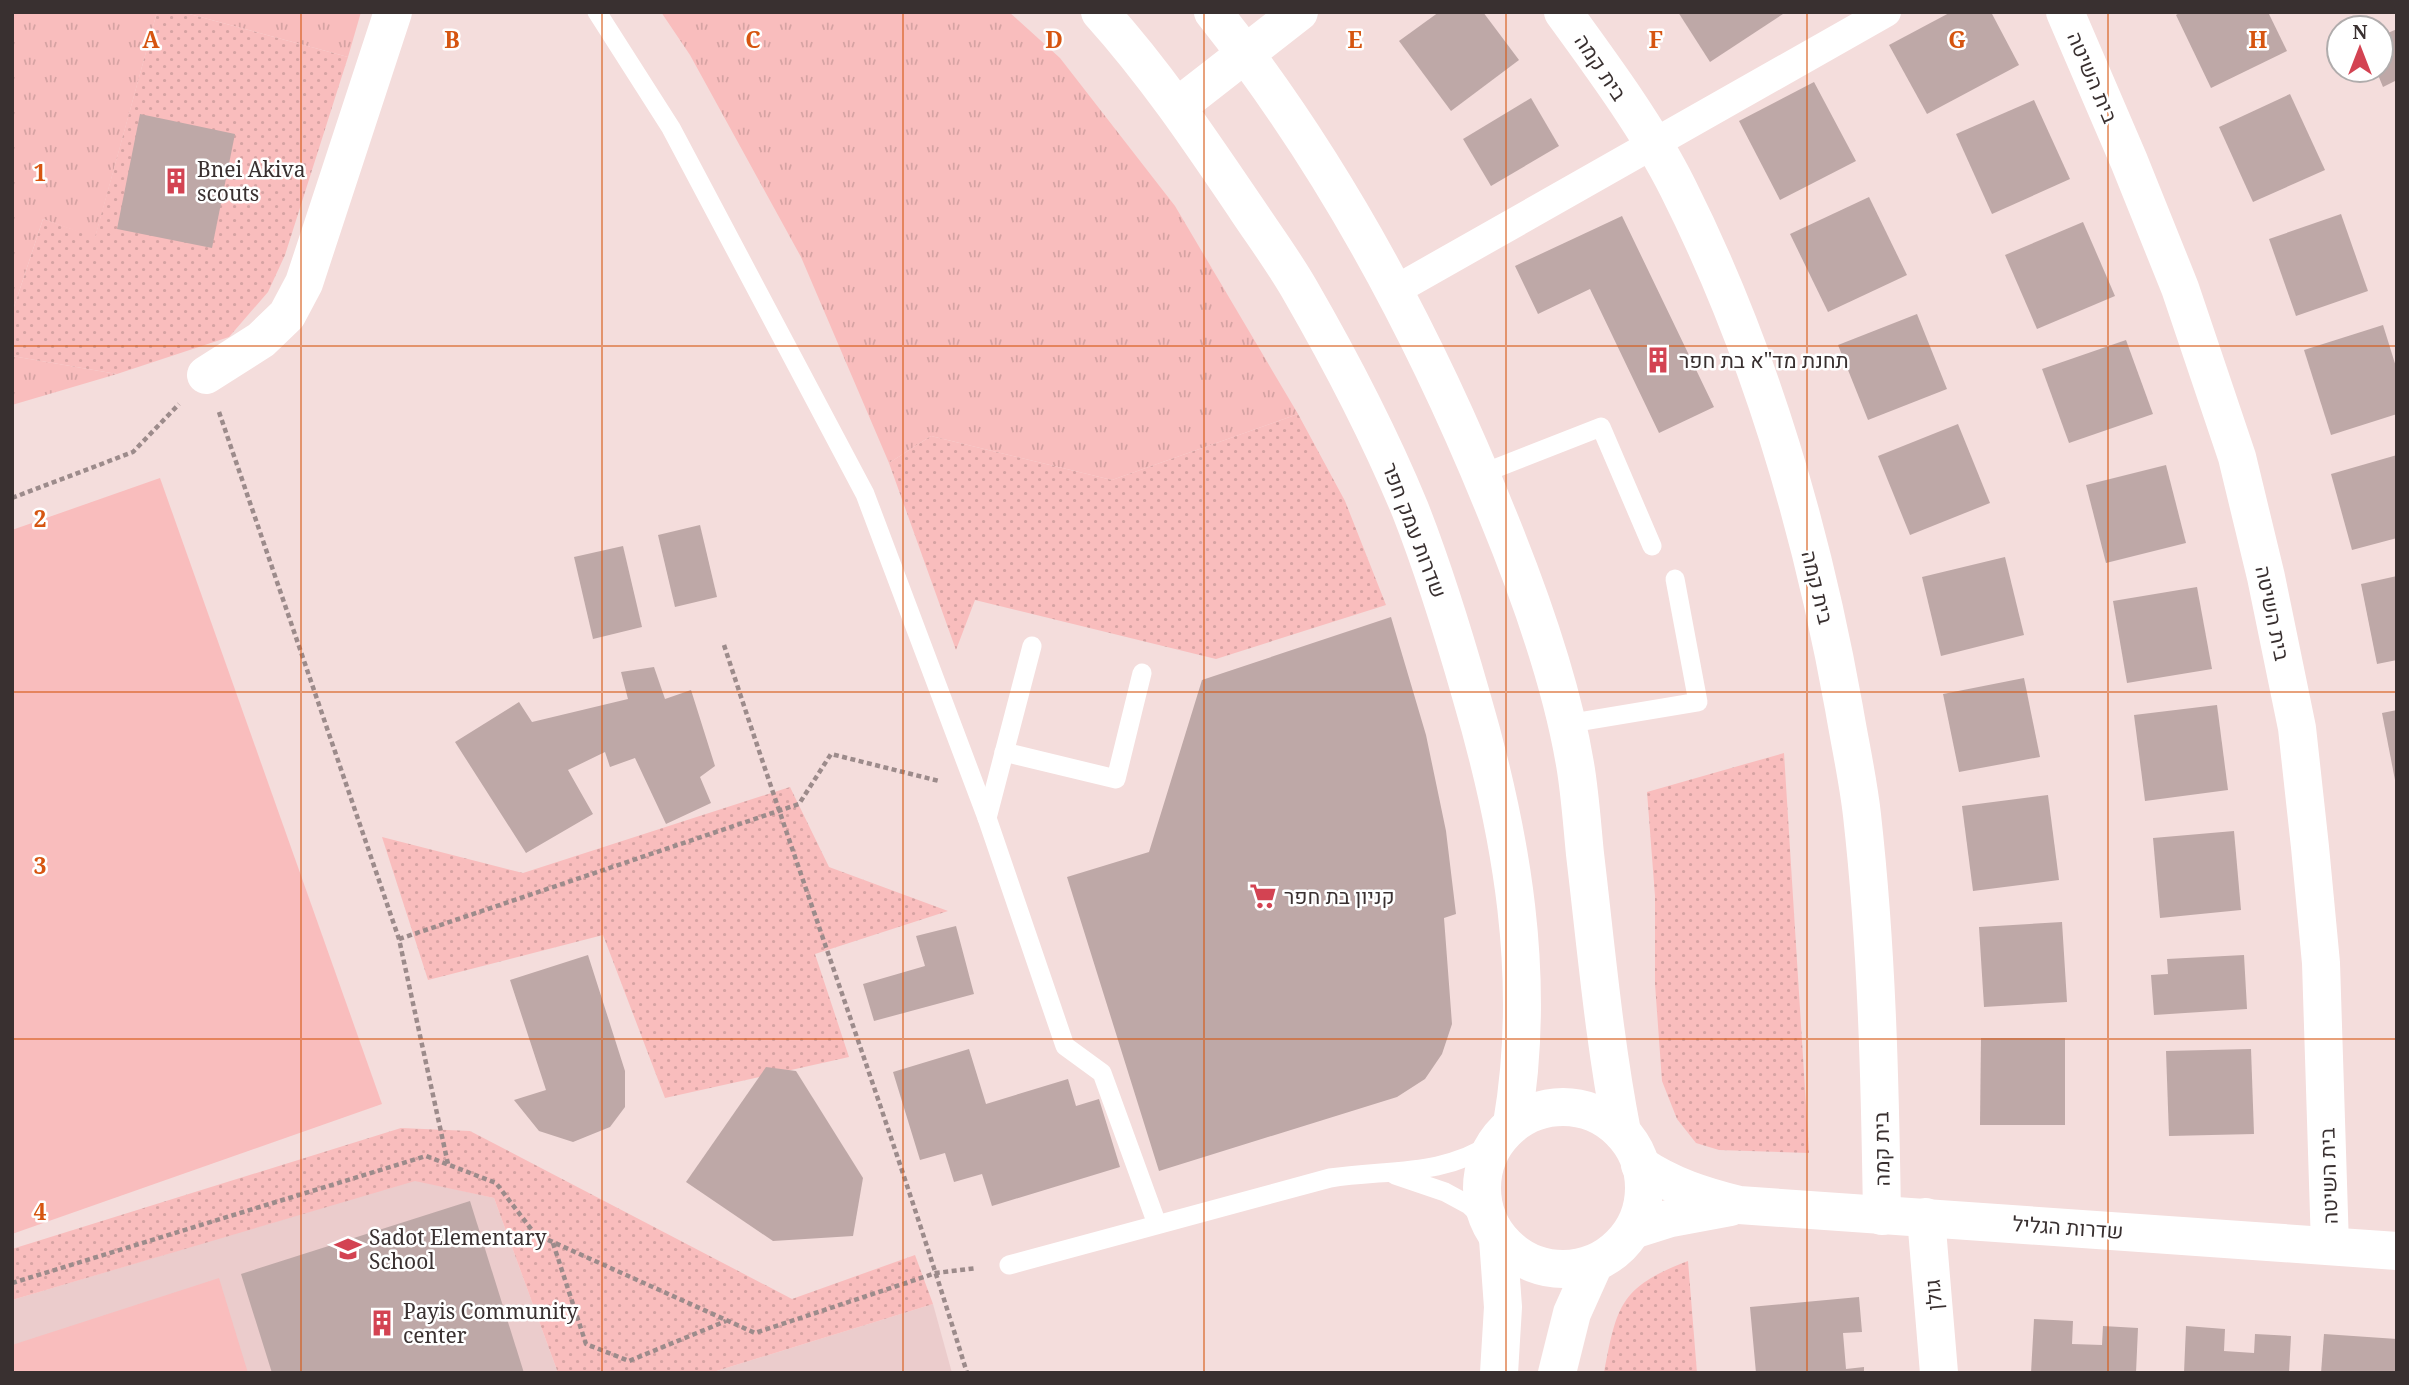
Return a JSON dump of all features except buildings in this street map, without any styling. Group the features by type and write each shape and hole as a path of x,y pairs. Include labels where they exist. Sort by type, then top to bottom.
{"street":[{"path":"206,376 261,340 287,315 304,283 393,12"},
{"name":"שדרות עמק חפר","path":"1100,12 1134,50 1177,107 1299,287 1377,435 1410,510 1449,617 1487,751 1507,848 1520,933 1523,1035 1519,1082 1503,1133"},
{"path":"1213,12 1292,119 1345,202 1394,291 1481,474 1515,559 1545,645 1575,763 1607,1047 1622,1132"},
{"path":"1177,107 1299,12"},
{"name":"בית קמה","path":"1563,12 1607,74 1677,186 1733,310 1769,411 1799,508 1831,640 1862,811 1879,1028 1882,1216"},
{"path":"1394,291 1886,12"},
{"name":"בית השיטה","path":"2065,12 2180,288 2237,457 2266,577 2297,728 2310,847 2321,963 2330,1247"},
{"path":"1555,1106 1579,1108 1601,1115 1622,1132 1638,1154 1645,1181 1643,1206 1633,1230 1616,1250 1594,1264 1568,1270 1543,1268 1520,1257 1495,1233 1485,1215 1480,1188 1484,1164 1503,1133 1532,1112 1555,1106"},
{"name":"שדרות הגליל","path":"1640,1165 1666,1182 1702,1196 1739,1205 2397,1251"},
{"name":"שדרות הגליל","path":"1633,1230 1671,1218 1739,1205"},
{"name":"גולן","path":"1926,1217 1939,1373"},
{"path":"1495,1233 1503,1307 1499,1373"},
{"path":"1557,1373 1572,1313 1594,1264"}],"lane":[{"path":"597,12 671,128 865,494 987,818 1065,1046 1102,1073 1157,1224"},
{"path":"1481,474 1601,427 1652,546"},
{"path":"1566,724 1698,702 1675,579"},
{"path":"987,818 1032,646"},
{"path":"1004,752 1116,779 1142,673"},
{"path":"1009,1265 1330,1178 1362,1173 1391,1173 1452,1163 1474,1156 1503,1133"},
{"path":"1391,1173 1445,1192 1469,1205 1495,1233"}],"path":[{"path":"12,498 133,452 206,376 399,939 448,1164"},
{"path":"724,645 936,1273 967,1373"},
{"path":"399,939 799,804 831,754 977,791"},
{"path":"12,1283 426,1156 496,1183 535,1234 755,1333 936,1273 1009,1265"},
{"path":"553,1242 586,1344 629,1361 727,1321"}],"shaded area":[{"name":"Sadot Elementary School","path":"415,1180 494,1198 558,1373 12,1373 12,1300"},
{"path":"933,1304 952,1373 710,1373"}],"green space":[{"path":"12,12 157,12 95,238 43,219 12,313"},
{"path":"157,12 182,12 348,57 285,255 268,292 229,337 117,374 12,356 12,313 43,219 95,237"},
{"path":"182,12 361,12 348,57"},
{"path":"661,12 1009,12 1060,58 1175,206 1298,414 1112,480 931,436 889,463 801,257 690,55"},
{"path":"12,356 117,374 12,405"},
{"path":"1298,414 1345,501 1386,605 1216,659 975,600 956,650 889,463 931,436 1112,480"},
{"path":"160,478 382,1104 12,1234 12,530"},
{"path":"1784,753 1809,1153 1719,1150 1696,1143 1677,1119 1662,1081 1655,984 1655,896 1647,792"},
{"path":"790,787 829,867 948,911 815,954 849,1057 665,1098 603,935 428,980 382,837 523,873"},
{"path":"401,1128 470,1131 792,1299 915,1255 933,1304 710,1373 558,1373 494,1198 415,1181 12,1300 12,1249"},
{"path":"1688,1261 1697,1373 1604,1373 1613,1330 1625,1301 1648,1280"},
{"path":"219,1278 248,1373 12,1373 12,1345"}],"place":[{"name":"Bnei Akiva scouts","path":"176,181"},
{"name":"תחנת מד\"א בת חפר","path":"1658,360"},
{"name":"קניון בת חפר","path":"1263,896"},
{"name":"Sadot Elementary School","path":"348,1249"},
{"name":"Payis Community center","path":"382,1323"}]}
